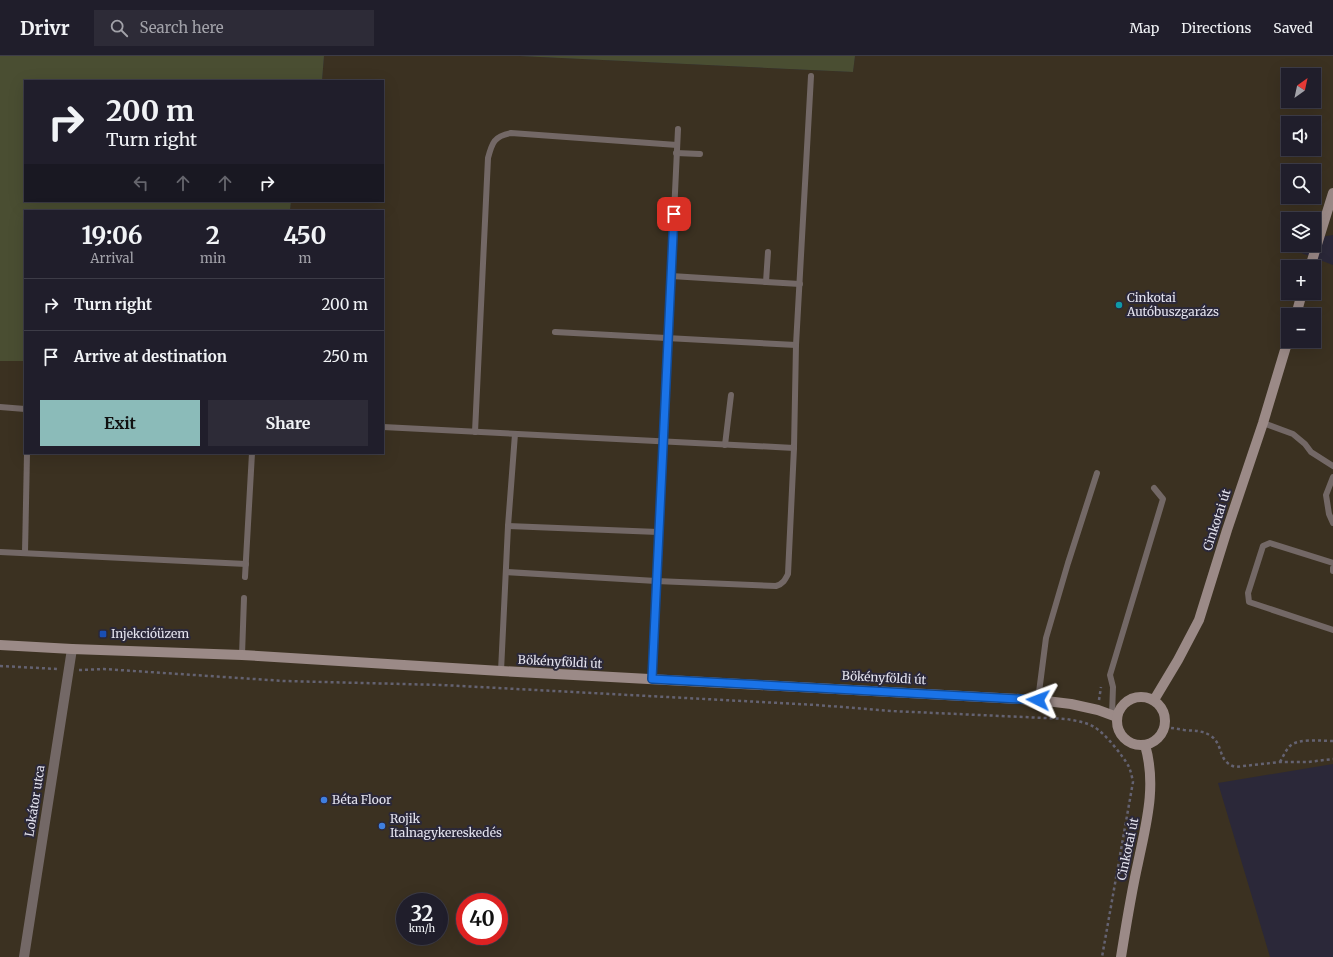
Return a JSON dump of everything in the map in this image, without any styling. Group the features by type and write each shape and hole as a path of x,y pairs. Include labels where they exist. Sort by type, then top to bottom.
{"street":[{"path":"1312,260 1333,192"},
{"name":"Cinkotai út","path":"1154,700 1178,660 1199,620 1263,423 1286,348"},
{"name":"Bökényföldi út","path":"0,644 72,649 242,655 501,671 1038,700 1071,704 1098,710 1114,716"},
{"name":"Lokátor utca","path":"24,957 72,649"},
{"path":"1143,696 1154,700 1164,711 1166,719 1165,727 1161,736 1154,742 1145,745 1133,744 1124,738 1118,728 1114,716 1131,698 1143,696"},
{"name":"Cinkotai út","path":"1121,957 1149,812 1151,780 1145,745"}],"lane":[{"path":"506,572 656,581 776,586 784,582 788,574 794,448 796,345 811,76"},
{"path":"652,679 678,129"},
{"path":"475,432 488,158 490,148 495,140 501,135 510,133 677,145"},
{"path":"676,153 700,154"},
{"path":"766,282 768,252"},
{"path":"671,276 800,284"},
{"path":"555,332 796,345"},
{"path":"725,445 731,394"},
{"path":"0,407 24,409"},
{"path":"1263,423 1293,434 1305,444 1311,452 1333,466"},
{"path":"384,427 794,448"},
{"path":"501,671 508,526 515,434"},
{"path":"25,553 27,454"},
{"path":"245,576 252,454"},
{"path":"1038,700 1046,638 1068,562 1097,473"},
{"path":"1333,476 1326,495 1329,514 1333,523"},
{"path":"1114,716 1113,687 1110,675 1163,499 1154,488"},
{"path":"508,526 658,532"},
{"path":"1333,563 1270,543 1263,546 1248,594 1249,602 1333,630"},
{"path":"0,552 246,564"},
{"path":"242,655 244,598"}],"path":[{"path":"0,666 69,670 104,669 284,681 450,686 839,706 892,711 1067,719 1094,726 1101,731 1122,756 1130,768 1133,782 1102,957"},
{"path":"1165,727 1184,730 1199,730 1211,736 1217,742 1224,760 1229,765 1235,767 1280,762 1308,762 1333,759"},
{"path":"1280,762 1291,744 1303,741 1333,741"}],"shaded area":[{"path":"324,56 519,56 853,72 855,56 1333,56 1333,235 1321,237 1321,212 1281,212 1280,245 1281,252 1299,252 1320,260 1281,260 1281,300 1321,300 1321,260 1333,265 1333,764 1218,783 1270,957 0,957 0,361 24,361 24,454 384,454 384,210 290,210 291,202 384,202 384,80 322,80"}],"green space":[{"path":"0,56 324,56 322,80 24,80 24,202 291,202 290,210 24,210 24,361 0,361"},
{"path":"519,56 855,56 853,72"}],"place":[{"name":"Cinkotai Autóbuszgarázs","path":"1119,305"},
{"name":"Injekcióüzem","path":"103,634"},
{"name":"Béta Floor","path":"324,800"},
{"name":"Rojik Italnagykereskedés","path":"382,826"}],"route":[{"path":"674,214 652,679 1038,700"}]}
